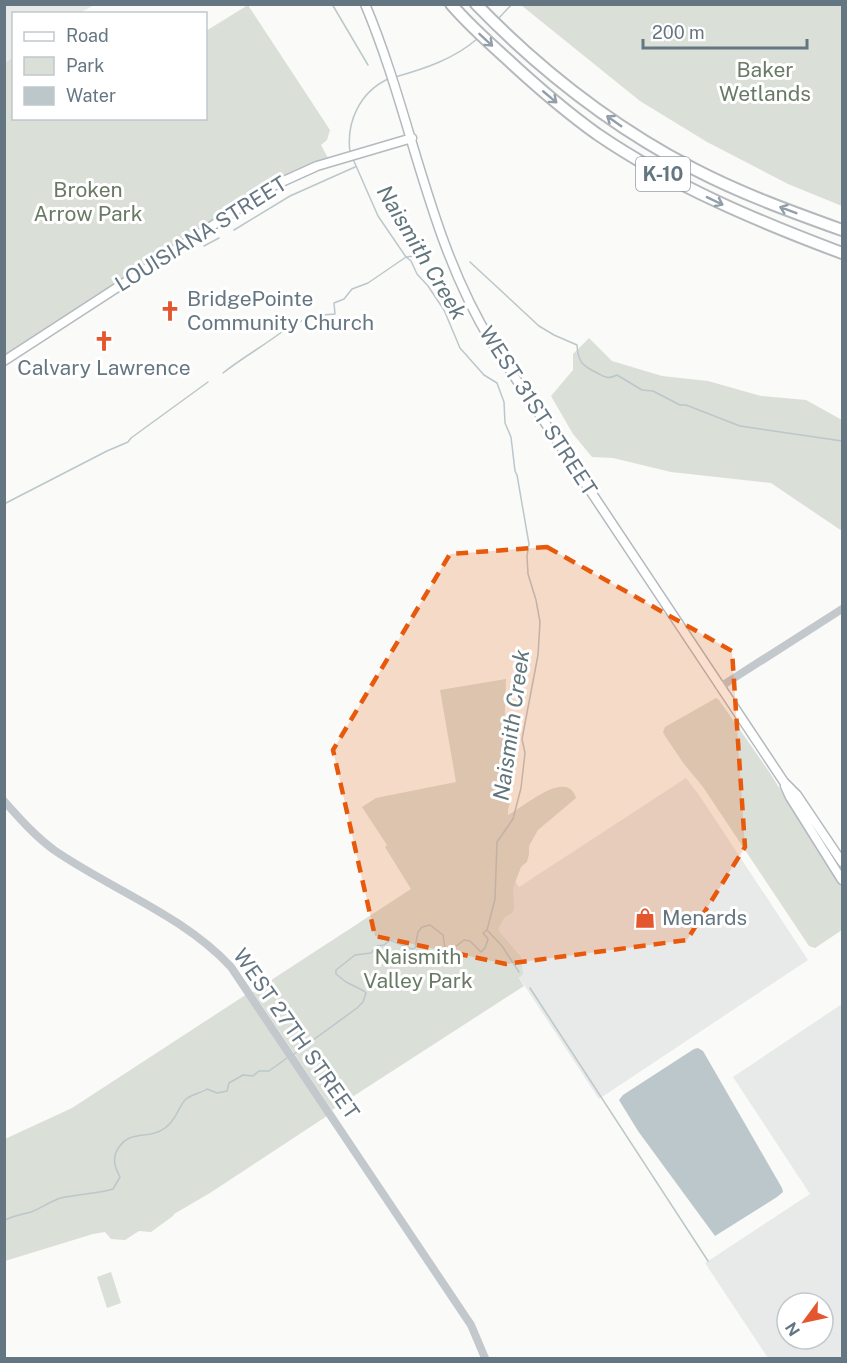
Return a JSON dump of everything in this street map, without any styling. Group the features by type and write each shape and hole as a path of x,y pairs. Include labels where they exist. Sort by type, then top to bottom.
{"highway":[{"name":"K-10","path":"451,4 506,58 581,122 621,149 662,173 747,216 843,253"},
{"name":"K-10","path":"479,7 518,44 585,100 653,146 725,184 843,230"}],"main road":[{"name":"WEST 31ST STREET","path":"364,4 401,103 448,254 492,343 784,782 797,795 843,862"},
{"name":"LOUISIANA STREET","path":"4,361 275,185 334,160 412,138"},
{"name":"WEST 31ST STREET","path":"784,782 790,797 843,880"}],"street":[{"path":"720,687 843,609"},
{"name":"WEST 27TH STREET","path":"4,801 35,834 56,851 199,936 239,977 471,1325 486,1359"}],"highlighted area":[{"path":"547,547 732,651 745,847 687,940 506,964 375,936 333,750 450,554"}],"shaded area":[{"path":"5,5 94,5 82,12 12,12 12,58 5,63"},
{"path":"686,778 808,960 599,1099 446,866 487,839 519,887"},
{"path":"842,1004 842,1358 768,1358 705,1263 810,1194 733,1077"}],"green space":[{"name":"Broken Arrow Park","path":"248,5 330,130 327,140 321,145 328,158 301,168 268,185 5,357 5,63 12,58 12,120 207,120 207,30"},
{"name":"Baker Wetlands","path":"521,5 842,5 842,206 788,184 707,142 640,101"},
{"path":"589,338 612,361 662,376 708,381 761,396 806,400 842,420 842,531 771,483 671,472 613,458 592,457 573,434 551,396 573,370 573,354"},
{"name":"Naismith Valley Park","path":"506,679 503,763 506,790 511,800 508,815 555,788 564,787 571,790 576,798 538,830 529,846 527,862 521,867 513,888 512,913 504,918 498,930 521,957 523,974 519,978 524,986 332,1110 253,992 411,889 385,847 387,845 362,807 376,798 456,782 440,690"},
{"path":"716,698 768,770 842,887 842,930 815,948 809,946 703,787 684,764 663,732 665,727"},
{"path":"247,994 327,1116 174,1214 151,1232 139,1231 125,1240 111,1239 105,1232 93,1234 5,1261 5,1139 72,1108"},
{"path":"111,1272 121,1303 107,1308 97,1277"}],"water":[{"path":"698,1048 703,1051 783,1192 715,1236 638,1131 619,1100 623,1095"}],"waterway":[{"path":"332,4 368,65"},
{"name":"Naismith Creek","path":"498,19 512,4"},
{"name":"Naismith Creek","path":"395,77 438,63 477,39"},
{"name":"Naismith Creek","path":"350,152 350,130 357,109 370,92 388,79"},
{"name":"Naismith Creek","path":"294,1054 363,1002 366,993 336,974 336,970 355,955 371,953 377,946 384,945 390,940 412,949 415,948 418,932 422,927 430,925 443,935 445,948 450,951 464,940 470,941 481,952 485,948 488,939 483,933 487,930 495,899 497,842 513,819 521,788 525,753 522,739 538,655 540,622 528,574 529,544 511,437 505,423 504,402 497,383 484,375 460,348 444,310 378,216 353,159"},
{"path":"234,230 290,196 355,167"},
{"path":"204,246 219,238"},
{"path":"223,373 304,319 320,319 322,315 335,314 334,303 344,299 352,289 368,283 406,257 414,256 431,260"},
{"path":"470,262 539,326 577,345 582,363 589,369 606,377 617,375 642,390 653,391 680,405 686,405 740,426 842,441"},
{"path":"4,504 128,442 208,382"},
{"path":"487,930 502,946 519,972"},
{"path":"530,988 708,1261"},
{"name":"Naismith Creek","path":"4,1221 61,1198 113,1189 120,1177 115,1165 115,1154 129,1138 153,1134 165,1128 186,1099 191,1096 207,1089 217,1093 227,1091 229,1083 243,1075 253,1076 259,1071 269,1071 287,1058"}],"place":[{"name":"BridgePointe Community Church","path":"170,311"},
{"name":"Calvary Lawrence","path":"104,341"},
{"name":"Menards","path":"645,918"}]}
